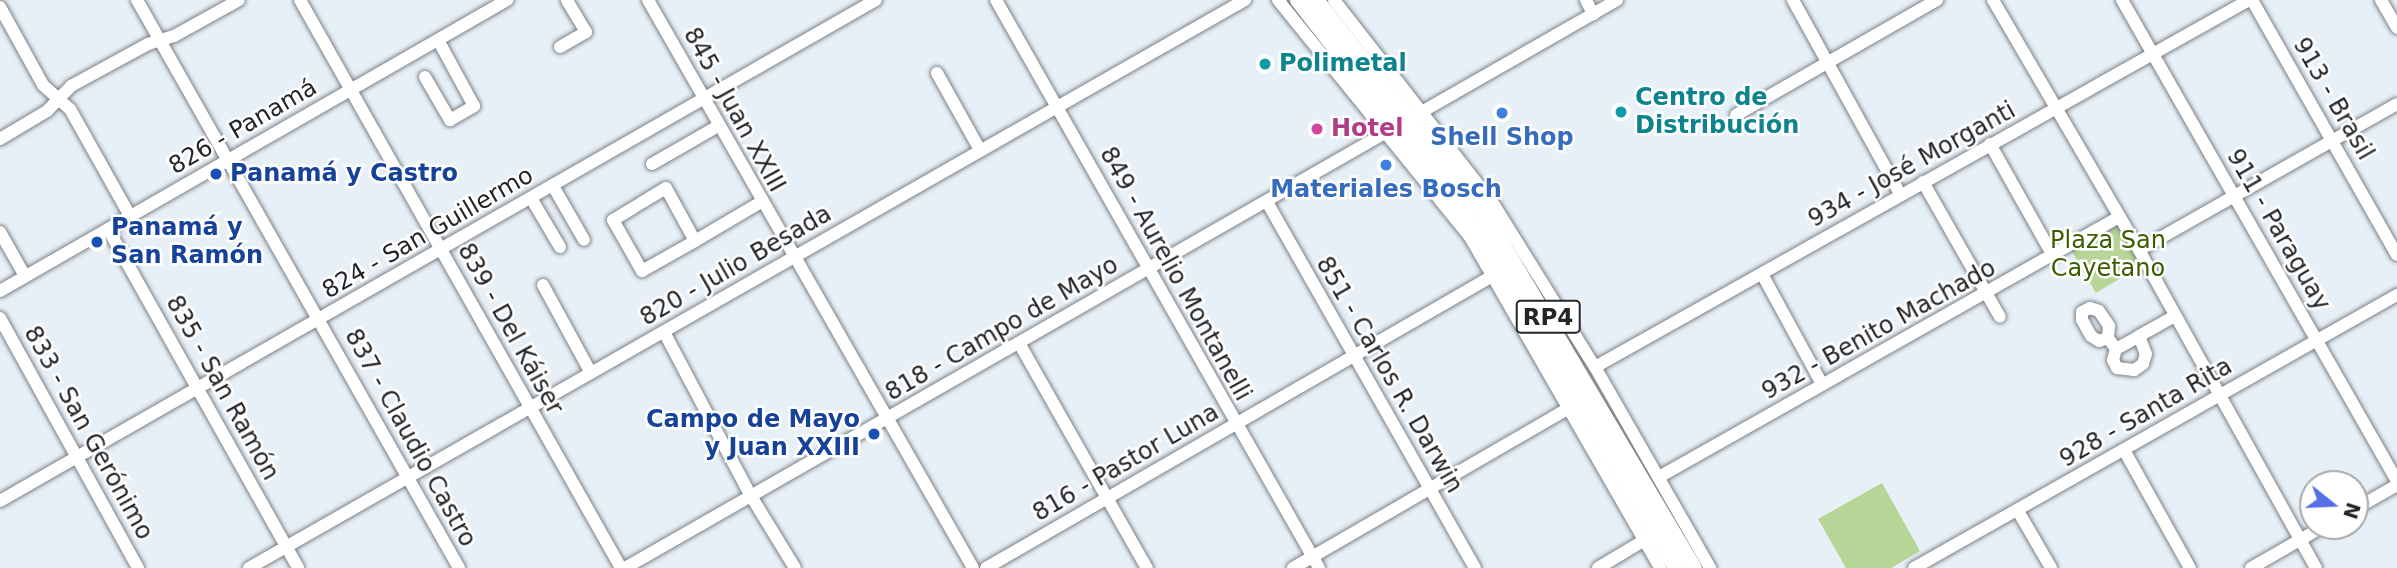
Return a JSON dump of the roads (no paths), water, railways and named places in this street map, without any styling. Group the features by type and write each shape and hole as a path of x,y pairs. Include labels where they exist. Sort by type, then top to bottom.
{"main road":[{"name":"RP4","path":"1298,0 1406,123 1507,248 1663,529 1676,568"},
{"name":"RP4","path":"1316,0 1406,123 1499,272 1575,404 1663,529 1694,568"},
{"path":"1503,219 1507,248"}],"street":[{"name":"837 - Claudio Castro","path":"137,0 458,568"},
{"path":"0,139 47,111 71,86 160,40 174,36 239,0"},
{"name":"839 - Del Káiser","path":"300,0 623,568"},
{"name":"826 - Panamá","path":"0,291 507,0"},
{"path":"560,47 586,32 567,0"},
{"name":"845 - Juan XXIII","path":"648,0 761,202 973,568"},
{"name":"824 - San Guillermo","path":"0,501 876,0"},
{"name":"849 - Aurelio Montanelli","path":"996,0 1315,563"},
{"name":"820 - Julio Besada","path":"249,568 1245,0"},
{"path":"1278,0 1503,219 1659,477 1663,529 1660,568"},
{"path":"1334,0 1406,123"},
{"path":"1586,0 1594,14"},
{"name":"818 - Campo de Mayo","path":"623,568 1406,123 1617,0"},
{"path":"1793,0 1900,194"},
{"path":"1736,115 1937,0"},
{"path":"1993,0 2139,250 2299,538"},
{"name":"911 - Paraguay","path":"2122,0 2397,483"},
{"name":"934 - José Morganti","path":"1595,368 1900,194 2250,0"},
{"name":"913 - Brasil","path":"2250,0 2397,256"},
{"path":"2381,0 2397,28"},
{"path":"0,7 43,85 70,109 130,216"},
{"path":"425,77 450,120 474,106 438,40"},
{"path":"937,73 980,150"},
{"path":"2139,250 2397,104"},
{"path":"652,164 718,126"},
{"path":"1990,144 2053,256"},
{"path":"1923,182 2000,317"},
{"path":"553,186 584,240"},
{"path":"695,241 666,188 613,220 642,271 695,241 761,202"},
{"path":"531,198 560,247"},
{"name":"851 - Carlos R. Darwin","path":"1267,202 1475,568"},
{"name":"932 - Benito Machado","path":"1659,477 2119,217"},
{"name":"835 - San Ramón","path":"108,229 298,568"},
{"path":"0,232 25,276"},
{"name":"816 - Pastor Luna","path":"986,568 1499,272"},
{"path":"1762,274 1822,384"},
{"path":"543,285 591,373"},
{"name":"928 - Santa Rita","path":"1914,568 2397,295"},
{"path":"2138,336 2146,354 2139,368 2128,371 2117,368 2113,360 2112,344 2138,336 2175,316"},
{"name":"833 - San Gerónimo","path":"0,318 138,568"},
{"path":"664,332 751,496 795,568"},
{"path":"1019,343 1147,568"},
{"path":"1293,568 1315,563 1575,404"},
{"path":"2124,450 2190,568"},
{"path":"2369,500 2397,483"},
{"path":"2018,511 2051,568"},
{"path":"1598,568 1663,529"},
{"path":"1663,529 1710,568"},
{"path":"2251,568 2300,540 2316,568"}],"place":[{"name":"Polimetal","path":"1265,64"},
{"name":"Centro de Distribución","path":"1621,112"},
{"name":"Shell Shop","path":"1502,113"},
{"name":"Hotel","path":"1317,129"},
{"name":"Materiales Bosch","path":"1386,165"},
{"name":"Panamá y Castro","path":"216,174"},
{"name":"Panamá y San Ramón","path":"97,242"},
{"name":"Campo de Mayo y Juan XXIII","path":"874,434"}],"park label":[{"name":"Plaza San Cayetano","path":"2108,255"}]}
